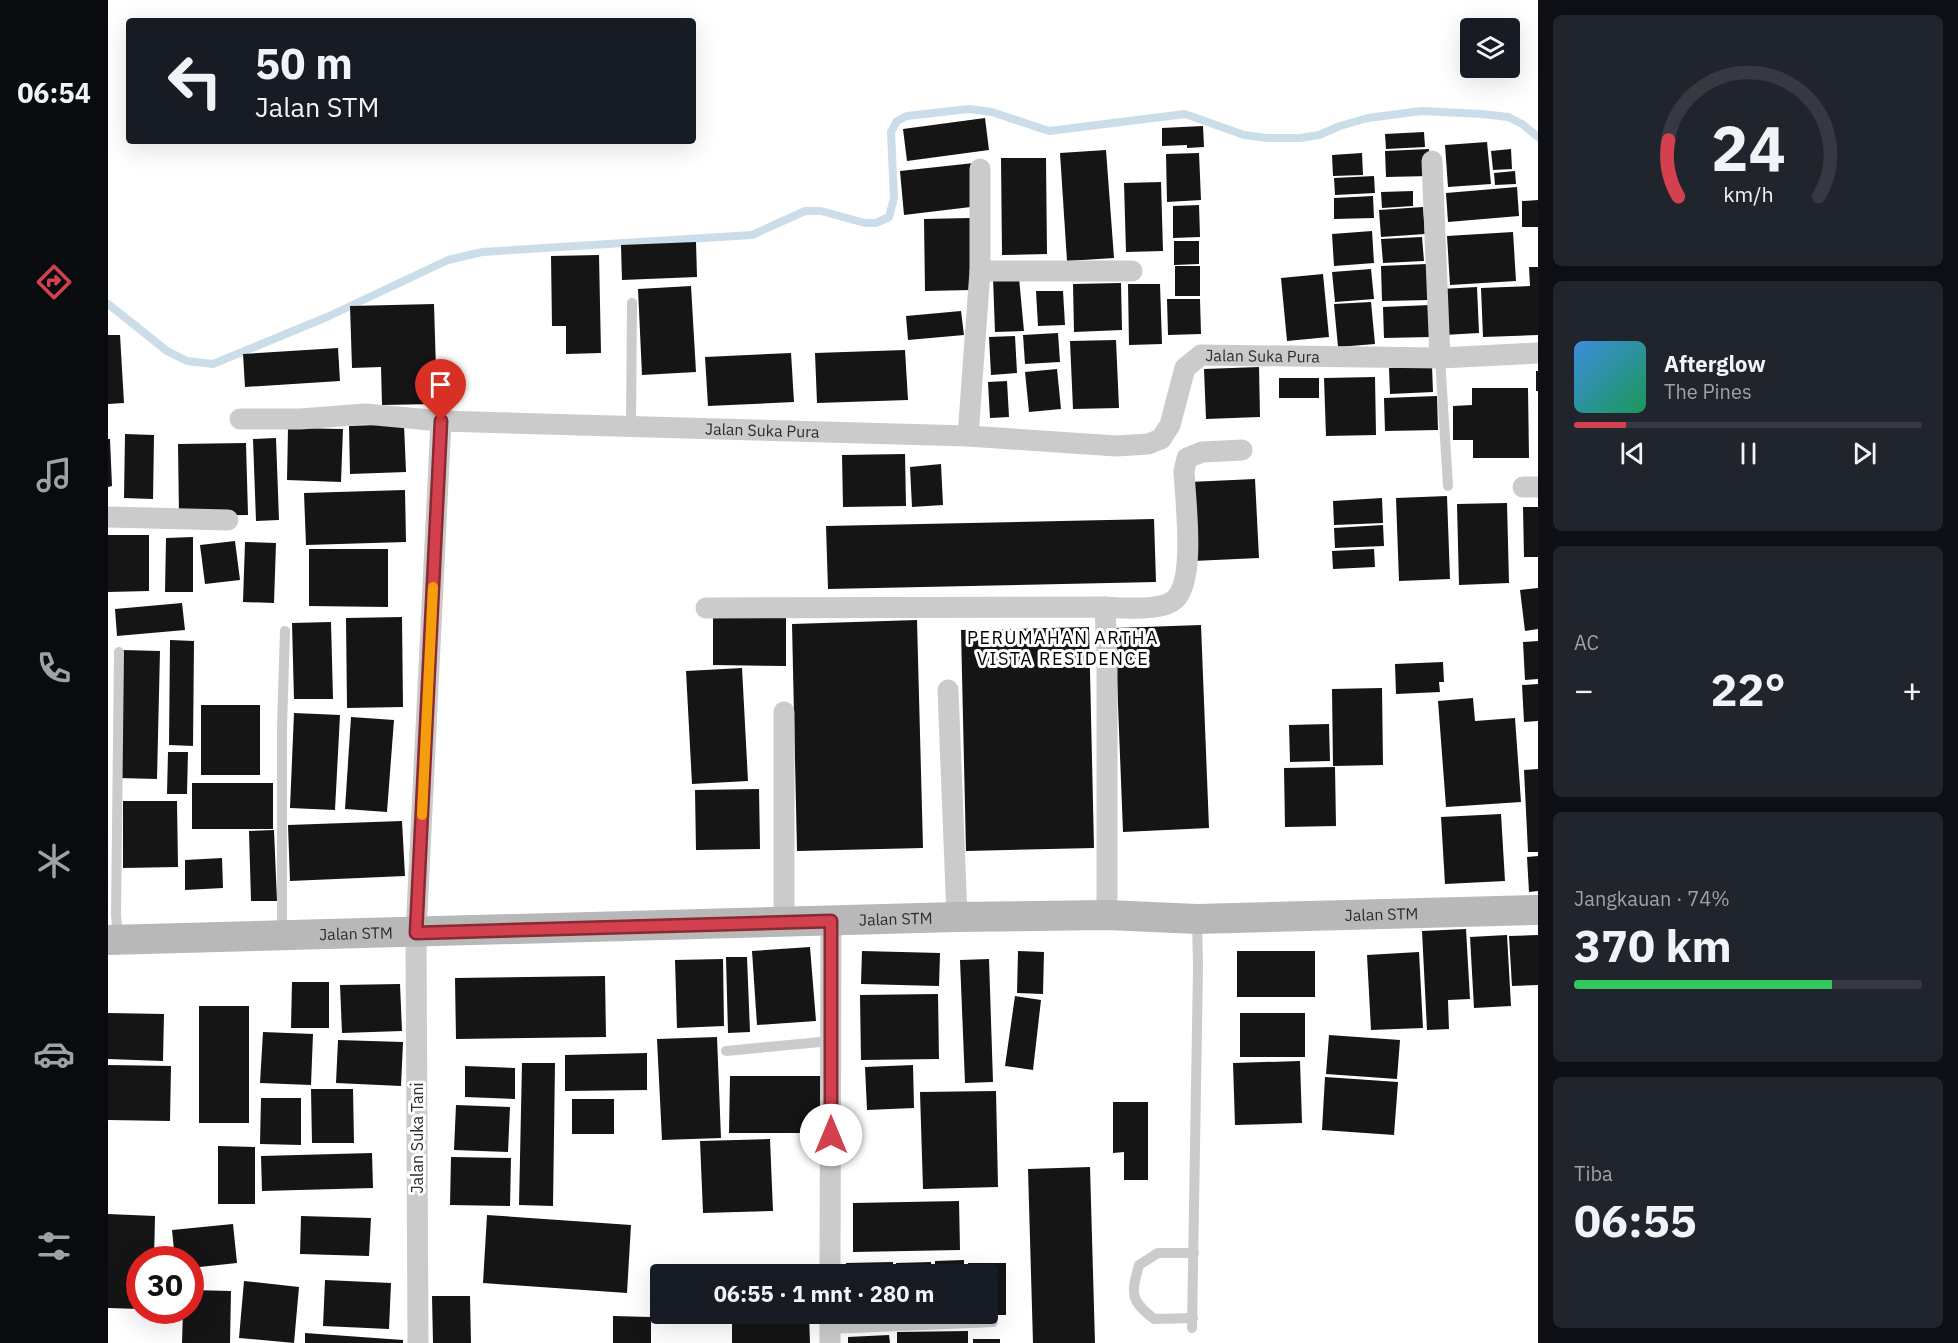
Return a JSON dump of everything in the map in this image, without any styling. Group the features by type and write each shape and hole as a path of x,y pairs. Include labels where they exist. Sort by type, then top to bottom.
{"street":[{"path":"1432,161 1440,358"},
{"path":"968,436 980,271 980,169"},
{"path":"980,271 1132,271"},
{"name":"Jalan Suka Pura","path":"240,419 300,419 365,414 441,421 968,436 1116,446 1148,444 1161,439 1170,425 1185,368 1201,355 1440,358 1538,353"},
{"path":"416,933 441,421"},
{"path":"706,608 1148,608 1173,602 1184,589 1188,564 1184,471 1187,458 1202,452 1242,450"},
{"path":"108,517 228,520"},
{"path":"1105,607 1107,915"},
{"path":"948,690 957,918"},
{"path":"784,712 784,922"},
{"name":"Jalan STM","path":"113,940 957,918 1107,915 1197,919 1538,910"},
{"path":"830,1264 831,921"},
{"name":"Jalan Suka Tani","path":"416,933 418,1343"}],"lane":[{"path":"631,425 632,303"},
{"path":"1440,358 1448,486"},
{"path":"282,937 282,728 285,631"},
{"path":"113,940 116,915 119,652"},
{"path":"1194,1252 1158,1253 1139,1265 1133,1286 1137,1305 1154,1319 1193,1323 1194,1252 1198,966 1197,919"},
{"path":"726,1051 831,1041"},
{"path":"830,1329 946,1324"}],"building":[{"path":"985,118 989,150 907,161 903,129"},
{"path":"1203,126 1204,147 1162,146 1162,128"},
{"path":"1424,132 1425,147 1386,149 1385,134"},
{"path":"1487,142 1491,184 1448,187 1445,145"},
{"path":"1429,149 1430,176 1386,177 1385,151"},
{"path":"1511,149 1512,169 1493,170 1491,151"},
{"path":"1106,150 1114,258 1067,261 1060,153"},
{"path":"1199,153 1201,200 1167,202 1166,154"},
{"path":"1362,153 1363,175 1333,176 1332,155"},
{"path":"1001,158 1046,158 1047,254 1002,255"},
{"path":"974,163 979,206 904,215 900,171"},
{"path":"1515,171 1516,184 1495,185 1494,173"},
{"path":"1374,176 1375,193 1335,195 1334,178"},
{"path":"1161,182 1163,251 1126,252 1124,183"},
{"path":"1517,187 1519,216 1448,222 1446,193"},
{"path":"1413,191 1413,206 1382,208 1381,192"},
{"path":"1373,196 1374,218 1334,219 1334,198"},
{"path":"1538,200 1538,227 1522,227 1522,201"},
{"path":"1199,205 1200,237 1173,238 1173,206"},
{"path":"1423,207 1425,234 1381,237 1379,210"},
{"path":"970,218 971,290 925,291 924,219"},
{"path":"1372,231 1374,263 1334,266 1332,234"},
{"path":"1513,232 1516,281 1450,285 1447,236"},
{"path":"1422,237 1424,261 1383,263 1381,239"},
{"path":"1174,241 1199,241 1199,264 1174,265"},
{"path":"696,242 697,277 622,280 621,245"},
{"path":"599,255 601,353 566,354 566,326 552,326 551,256"},
{"path":"1427,264 1429,300 1382,301 1381,266"},
{"path":"1175,266 1200,266 1200,296 1175,296"},
{"path":"1529,267 1538,267 1538,335 1483,337 1481,288 1530,286"},
{"path":"1371,269 1374,299 1335,302 1332,272"},
{"path":"1323,274 1329,337 1287,341 1281,278"},
{"path":"993,278 1019,278 1024,331 995,332"},
{"path":"1121,283 1122,330 1074,332 1073,284"},
{"path":"1128,284 1160,284 1162,344 1129,345"},
{"path":"691,286 696,372 642,375 638,289"},
{"path":"1477,287 1479,333 1444,335 1441,289"},
{"path":"1036,291 1063,291 1065,325 1038,326"},
{"path":"1167,299 1200,299 1201,334 1168,335"},
{"path":"1371,302 1375,344 1338,347 1334,304"},
{"path":"434,304 437,404 382,405 381,367 352,368 350,306"},
{"path":"1430,305 1431,337 1384,338 1383,307"},
{"path":"961,311 964,335 908,340 906,316"},
{"path":"1058,333 1060,362 1025,364 1023,335"},
{"path":"108,335 120,335 124,403 108,404"},
{"path":"1015,336 1017,373 991,375 989,337"},
{"path":"1116,340 1119,408 1073,409 1070,341"},
{"path":"338,348 340,381 245,387 243,354"},
{"path":"905,350 908,400 817,403 815,353"},
{"path":"791,353 794,402 708,406 705,357"},
{"path":"1432,366 1433,392 1390,394 1389,368"},
{"path":"1259,367 1260,417 1206,419 1204,369"},
{"path":"1057,369 1061,409 1029,412 1025,372"},
{"path":"1536,371 1538,371 1538,391 1536,391"},
{"path":"1375,377 1376,435 1326,436 1324,378"},
{"path":"1279,378 1319,378 1319,398 1279,398"},
{"path":"1007,381 1009,417 990,418 988,382"},
{"path":"1472,388 1528,388 1529,458 1473,458 1473,440 1453,440 1453,406 1472,405"},
{"path":"1437,396 1438,430 1385,431 1384,398"},
{"path":"404,424 406,472 350,474 349,426"},
{"path":"288,428 343,429 341,482 287,480"},
{"path":"125,434 154,435 153,499 124,498"},
{"path":"276,438 279,520 256,521 253,439"},
{"path":"108,439 110,439 112,486 108,487"},
{"path":"246,443 248,515 179,516 178,444"},
{"path":"905,454 906,506 843,507 842,455"},
{"path":"941,464 943,505 912,507 910,467"},
{"path":"1255,479 1259,558 1193,561 1189,482"},
{"path":"405,490 406,542 306,545 304,493"},
{"path":"1447,496 1450,579 1399,581 1396,498"},
{"path":"1382,498 1383,523 1334,525 1333,501"},
{"path":"1507,503 1509,583 1459,585 1457,504"},
{"path":"1523,507 1538,507 1538,557 1524,557"},
{"path":"1154,519 1156,582 828,589 826,526"},
{"path":"1383,525 1384,546 1335,548 1334,528"},
{"path":"108,535 149,535 149,591 108,592"},
{"path":"193,537 193,592 165,592 166,538"},
{"path":"235,541 240,580 205,584 200,545"},
{"path":"245,542 276,543 274,603 243,602"},
{"path":"309,549 388,549 388,607 309,606"},
{"path":"1374,549 1375,567 1333,569 1332,551"},
{"path":"1538,588 1538,629 1525,631 1520,590"},
{"path":"182,603 185,630 117,636 115,609"},
{"path":"402,617 403,707 347,708 346,618"},
{"path":"713,617 786,618 786,666 713,665"},
{"path":"917,620 923,848 797,851 792,624"},
{"path":"331,622 333,699 294,699 292,623"},
{"path":"1201,625 1209,828 1123,832 1115,628"},
{"path":"1089,627 1094,848 966,851 961,630"},
{"path":"170,640 194,641 193,746 169,745"},
{"path":"1538,641 1538,679 1525,680 1523,642"},
{"path":"122,650 160,651 157,779 119,778"},
{"path":"1443,662 1444,682 1439,682 1440,692 1396,694 1395,664"},
{"path":"742,668 748,781 692,784 686,671"},
{"path":"1538,684 1538,721 1524,722 1522,685"},
{"path":"1382,688 1383,765 1333,766 1332,689"},
{"path":"1473,698 1475,721 1515,718 1521,802 1446,807 1438,701"},
{"path":"201,705 260,705 260,775 201,775"},
{"path":"294,713 340,715 335,810 290,808"},
{"path":"351,717 394,720 387,812 345,809"},
{"path":"1329,724 1330,761 1290,762 1289,725"},
{"path":"168,752 188,752 187,794 167,794"},
{"path":"1335,767 1336,826 1285,827 1284,768"},
{"path":"1538,769 1538,852 1528,852 1524,770"},
{"path":"192,783 273,783 273,829 192,829"},
{"path":"759,789 760,849 696,850 695,790"},
{"path":"123,801 177,801 178,867 123,868"},
{"path":"1501,814 1505,881 1445,884 1441,817"},
{"path":"402,821 405,876 290,881 288,825"},
{"path":"274,830 277,901 251,901 249,831"},
{"path":"1538,856 1538,891 1529,892 1527,857"},
{"path":"222,858 223,888 185,890 185,860"},
{"path":"1466,929 1470,999 1448,1000 1449,1029 1427,1030 1422,931"},
{"path":"1507,935 1511,1006 1474,1008 1470,937"},
{"path":"1538,935 1538,985 1512,986 1509,936"},
{"path":"810,947 816,1021 757,1025 752,951"},
{"path":"862,951 940,953 939,986 861,984"},
{"path":"1018,951 1044,952 1043,994 1017,993"},
{"path":"1237,951 1315,951 1315,997 1237,997"},
{"path":"1419,952 1423,1028 1371,1030 1367,955"},
{"path":"726,957 747,957 750,1032 728,1033"},
{"path":"723,959 724,1026 677,1028 675,960"},
{"path":"989,959 993,1082 965,1083 960,960"},
{"path":"605,976 606,1037 456,1039 455,978"},
{"path":"292,982 329,982 329,1028 291,1028"},
{"path":"400,984 402,1031 342,1033 340,985"},
{"path":"938,994 939,1059 861,1060 860,995"},
{"path":"1015,996 1041,1000 1033,1070 1005,1066"},
{"path":"199,1006 249,1006 249,1123 199,1123"},
{"path":"108,1013 164,1014 163,1061 108,1059"},
{"path":"1240,1013 1305,1013 1305,1057 1240,1057"},
{"path":"263,1032 313,1034 311,1085 260,1083"},
{"path":"1329,1035 1400,1040 1397,1079 1326,1074"},
{"path":"717,1037 721,1138 662,1140 657,1039"},
{"path":"338,1040 403,1042 401,1086 336,1083"},
{"path":"647,1053 647,1090 565,1091 565,1055"},
{"path":"1300,1061 1302,1123 1235,1125 1233,1063"},
{"path":"522,1063 555,1063 553,1206 519,1205"},
{"path":"108,1065 171,1066 170,1121 108,1120"},
{"path":"913,1065 914,1108 867,1110 865,1067"},
{"path":"465,1066 515,1068 515,1099 465,1097"},
{"path":"730,1076 824,1076 823,1133 729,1133"},
{"path":"1325,1077 1398,1082 1394,1135 1322,1130"},
{"path":"311,1089 353,1089 354,1143 312,1143"},
{"path":"996,1091 998,1187 923,1189 920,1092"},
{"path":"261,1098 301,1098 301,1145 260,1144"},
{"path":"572,1099 614,1099 614,1134 572,1134"},
{"path":"1113,1102 1148,1102 1148,1180 1124,1180 1124,1152 1113,1153"},
{"path":"456,1105 510,1107 508,1152 454,1150"},
{"path":"770,1139 773,1211 703,1213 700,1141"},
{"path":"218,1146 255,1147 255,1204 218,1204"},
{"path":"372,1153 373,1188 262,1191 261,1156"},
{"path":"451,1157 511,1158 510,1206 450,1205"},
{"path":"1090,1167 1095,1343 1033,1343 1028,1169"},
{"path":"959,1201 960,1250 853,1252 853,1203"},
{"path":"108,1214 155,1216 154,1246 126,1246 126,1309 108,1308"},
{"path":"487,1215 631,1225 627,1293 483,1283"},
{"path":"301,1216 371,1218 369,1256 300,1254"},
{"path":"233,1224 237,1263 204,1267 204,1246 174,1246 172,1230"},
{"path":"964,1260 964,1264 935,1264 935,1261"},
{"path":"893,1262 893,1264 846,1264"},
{"path":"931,1262 931,1264 896,1264"},
{"path":"1006,1263 1006,1315 998,1315 998,1264 968,1264"},
{"path":"325,1280 391,1283 389,1329 323,1326"},
{"path":"244,1281 299,1287 294,1343 239,1338"},
{"path":"204,1290 231,1291 230,1343 182,1343 183,1324 204,1324"},
{"path":"432,1296 470,1296 471,1343 433,1343"},
{"path":"613,1316 650,1317 651,1343 613,1343"},
{"path":"732,1324 809,1324 810,1343 732,1343"},
{"path":"968,1331 968,1343 897,1343 897,1332"},
{"path":"305,1333 403,1340 403,1343 305,1343"},
{"path":"889,1335 890,1343 848,1343 848,1337"},
{"path":"973,1339 1000,1339 1000,1343 973,1343"}],"waterway":[{"path":"108,304 167,351 187,361 213,364 327,317 448,260 482,252 752,235 805,211 821,211 865,223 876,223 889,217 894,198 891,132 897,121 907,116 969,109 992,112 1049,131 1185,114 1244,135 1300,138 1319,135 1368,118 1421,111 1508,117 1522,124 1538,137"}],"slow traffic":[{"path":"422,815 433,587"}],"district":[{"name":"PERUMAHAN ARTHA VISTA RESIDENCE","path":"1063,647"}],"route":[{"path":"441,421 416,933 831,921 831,1135"}]}
